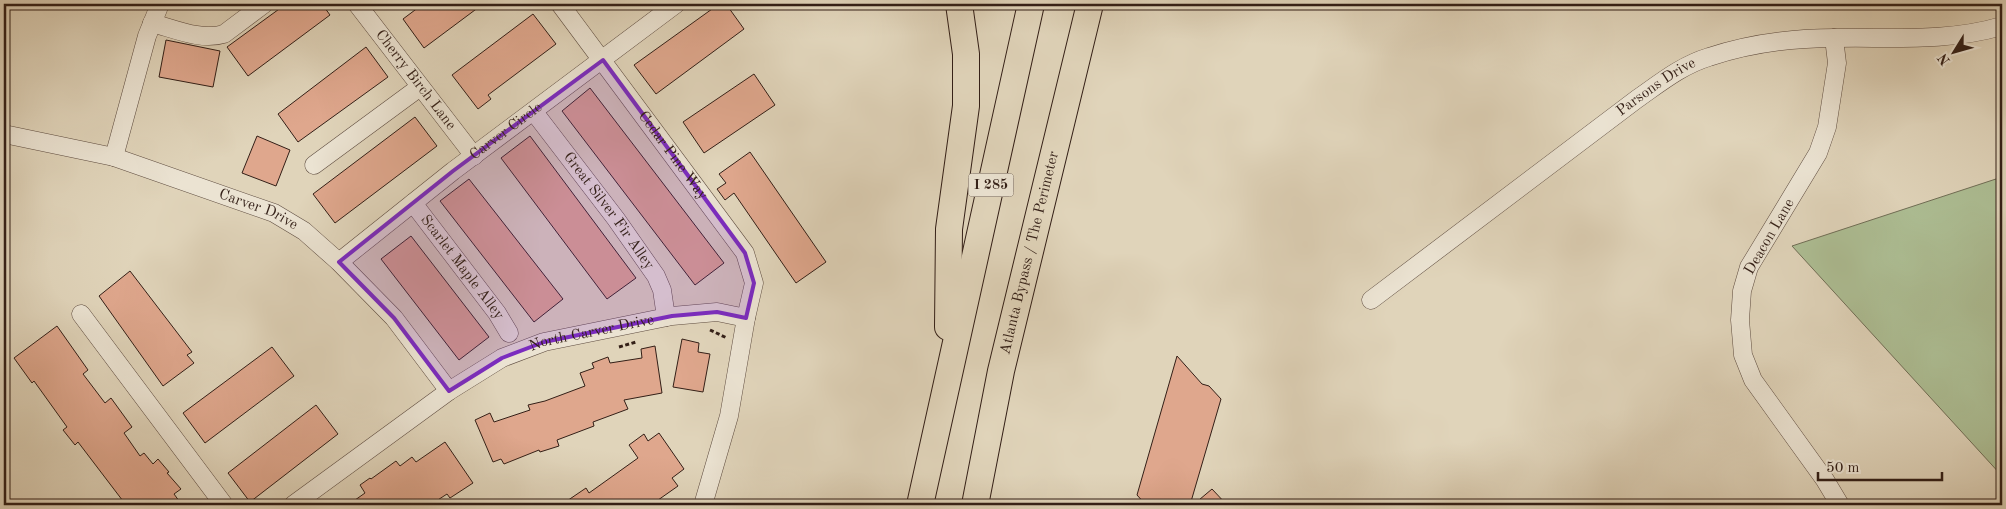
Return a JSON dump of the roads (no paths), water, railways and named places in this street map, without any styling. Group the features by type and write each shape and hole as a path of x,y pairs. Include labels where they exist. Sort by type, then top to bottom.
{"highway":[{"path":"950,365 947,278 949,229 963,136 966,98 966,54 959,4"},
{"name":"I 285","path":"920,505 1031,4"},
{"name":"Atlanta Bypass / The Perimeter","path":"975,505 1001,371 1090,4"}],"street":[{"path":"114,157 152,23 160,4"},
{"path":"152,23 206,37 216,36 224,34 264,4"},
{"name":"Cherry Birch Lane","path":"357,4 474,156"},
{"name":"Cedar Pine Way","path":"560,4 746,253 754,282 746,318"},
{"name":"Carver Circle","path":"339,262 474,156 676,4"},
{"name":"Parsons Drive","path":"1371,300 1637,99 1676,72 1708,57 1756,46 1834,38 1945,38 1976,34 2002,26"},
{"name":"Deacon Lane","path":"1834,38 1837,64 1827,127 1818,153 1749,267 1742,291 1740,320 1743,355 1753,380 1825,480 1840,505"},
{"path":"314,165 420,87"},
{"name":"Great Silver Fir Alley","path":"534,112 616,219 656,276 662,290 666,317"},
{"name":"Carver Drive","path":"4,134 114,157 274,213 304,231 339,262 394,318 449,391"},
{"name":"Scarlet Maple Alley","path":"413,203 497,313 510,333"},
{"name":"North Carver Drive","path":"293,505 449,391 502,358 544,342 666,317 717,312 746,318"},
{"path":"81,314 224,505"},
{"path":"703,505 729,416 746,318"}]}
